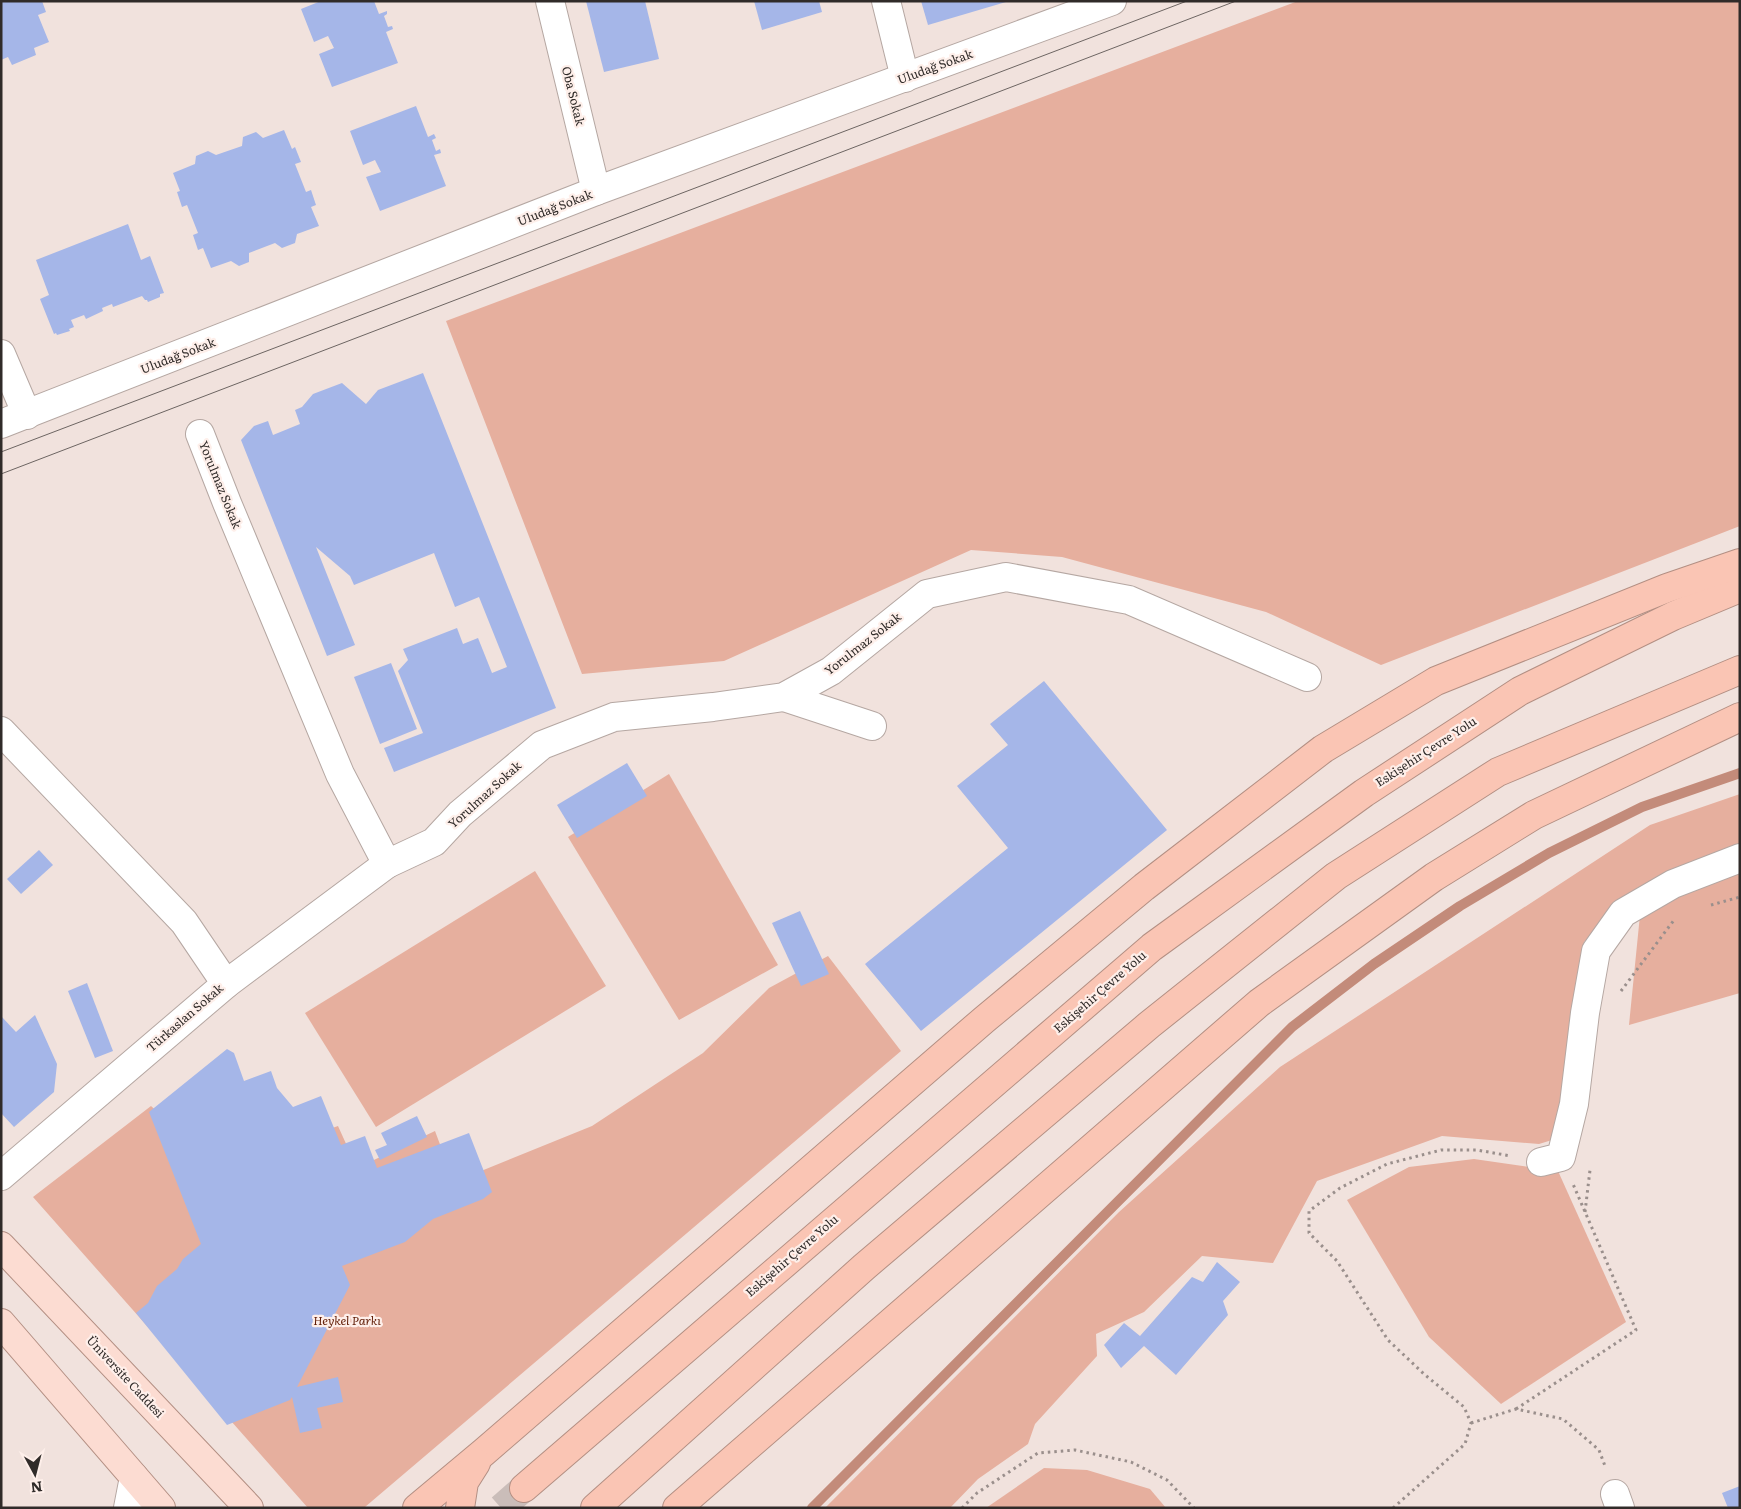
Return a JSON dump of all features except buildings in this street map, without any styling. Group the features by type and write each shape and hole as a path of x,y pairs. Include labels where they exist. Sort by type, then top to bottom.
{"highway":[{"path":"417,1508 985,1019 1144,887 1323,749 1436,681 1667,588 1740,562"},
{"name":"Eskişehir Çevre Yolu","path":"524,1488 1152,947 1364,793 1520,691 1673,616 1740,588"},
{"path":"595,1508 864,1267 1149,1025 1336,876 1498,772 1740,670"},
{"path":"677,1508 1260,1003 1434,877 1534,815 1740,717"},
{"path":"460,1508 464,1482 484,1452"}],"main road":[{"name":"Üniversite Caddesi","path":"1,1246 249,1508"},
{"path":"1,1323 161,1508"}],"street":[{"name":"Oba Sokak","path":"550,1 596,191"},
{"path":"886,1 904,78"},
{"name":"Uludağ Sokak","path":"1,424 596,191 1112,1"},
{"path":"1,354 27,415"},
{"name":"Yorulmaz Sokak","path":"200,434 340,774 387,864"},
{"name":"Yorulmaz Sokak","path":"226,984 387,864 434,842 460,814 542,745 614,717 713,707 784,697 832,671 927,594 1006,577 1129,600 1307,677"},
{"path":"784,697 872,726"},
{"name":"Türkaslan Sokak","path":"1,731 184,922 226,984 1,1176"},
{"path":"1551,1160 1574,1104 1585,1013 1596,951 1623,913 1673,884 1740,858"},
{"path":"128,1508 134,1477"}],"path":[{"path":"1706,906 1740,897"},
{"path":"1617,996 1680,913"},
{"path":"1393,1508 1465,1444 1471,1423 1464,1407 1424,1374 1388,1340 1337,1261 1309,1233 1309,1212 1340,1188 1387,1164 1441,1150 1477,1150 1551,1160 1585,1212 1636,1330 1516,1409 1471,1423"},
{"path":"1585,1212 1591,1162"},
{"path":"1516,1409 1563,1419 1599,1450 1618,1501"},
{"path":"962,1508 977,1493 1038,1453 1075,1450 1131,1462 1167,1480 1194,1508"}],"green space":[{"path":"1298,1 1740,1 1740,526 1381,665 1266,612 1062,557 971,550 724,661 582,674 446,321"},
{"path":"669,774 778,965 679,1020 568,837"},
{"path":"1740,794 1740,993 1629,1025 1643,885 1612,909 1584,942 1559,1113 1552,1140 1539,1144 1442,1136 1317,1181 1273,1263 1202,1256 1144,1312 1096,1334 1097,1356 1035,1424 1028,1444 978,1479 950,1508 825,1508 1119,1212 1280,1067 1650,825"},
{"path":"535,871 606,986 376,1127 305,1013"},
{"name":"Heykel Parkı","path":"828,956 901,1051 365,1507 308,1508 33,1197 151,1106 218,1168 338,1126 357,1168 435,1131 454,1182 592,1126 703,1053 769,988"},
{"path":"1474,1159 1558,1171 1626,1322 1501,1404 1429,1337 1347,1200 1409,1167"},
{"path":"1044,1468 1087,1470 1150,1489 1166,1508 986,1508"}],"waterway":[{"path":"812,1508 1292,1027 1374,964 1460,906 1549,853 1642,807 1740,773"}],"tunnel":[{"path":"501,1508 524,1488"}],"tram line":[{"path":"1,452 1187,1"},
{"path":"1,474 1236,1"}]}
